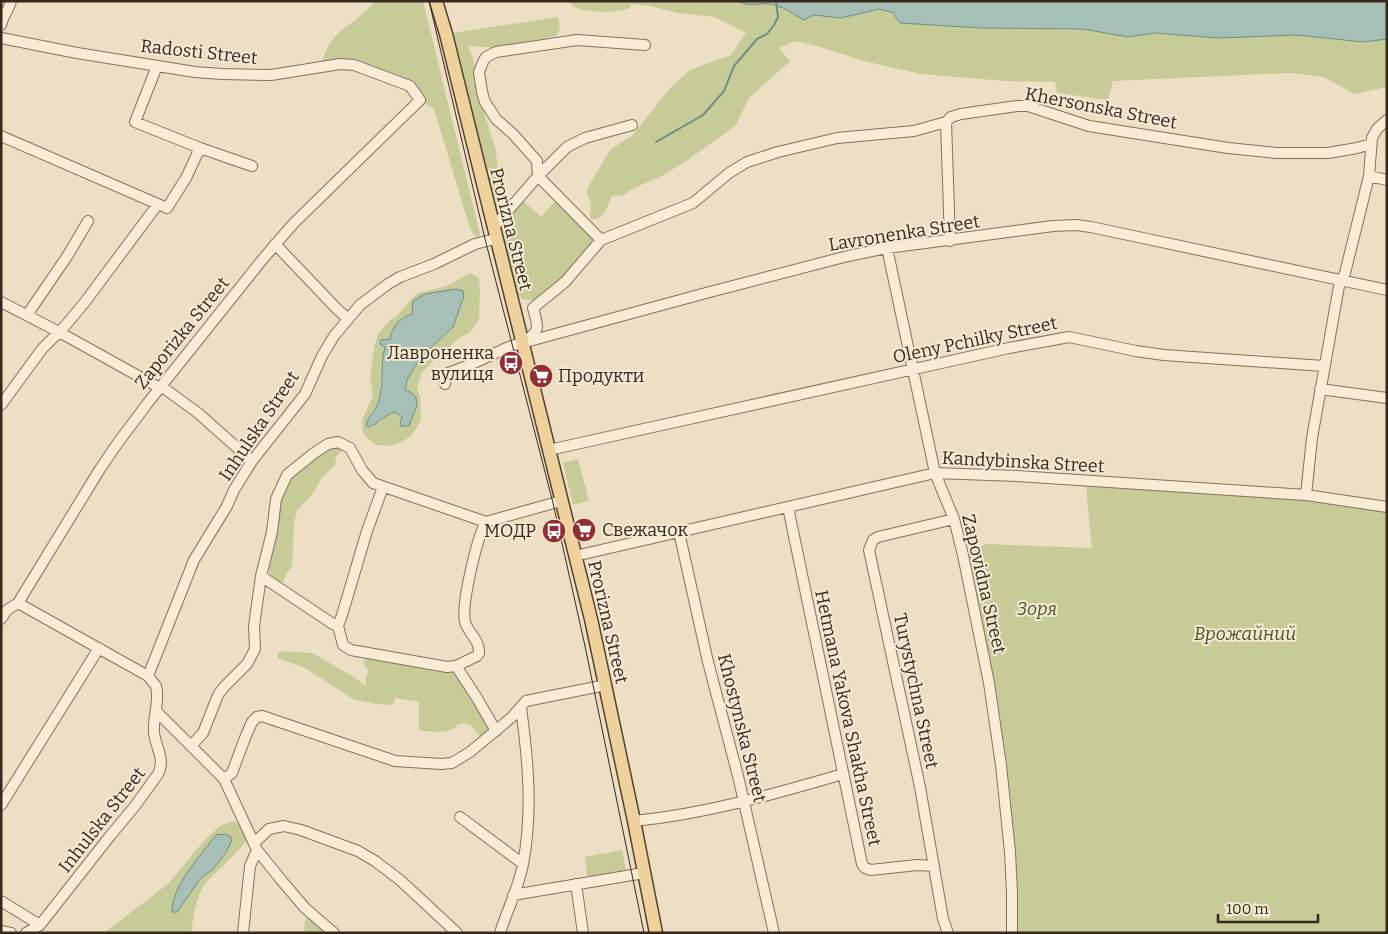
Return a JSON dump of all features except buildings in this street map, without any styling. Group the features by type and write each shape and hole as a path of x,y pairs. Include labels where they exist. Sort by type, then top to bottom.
{"main road":[{"name":"Prorizna Street","path":"436,1 446,34 606,685 656,933"}],"street":[{"path":"1,25 2,19 9,8 10,1"},
{"name":"Radosti Street","path":"1,38 77,53 195,72 271,75 351,64 410,86 417,95"},
{"path":"602,240 538,176 537,161 496,119 485,102 480,86 479,72 486,57 500,51 578,40 645,45"},
{"path":"157,66 135,122 252,166"},
{"name":"Zaporizka Street","path":"3,612 18,603 100,469 134,420 275,244 293,224 420,100 417,95"},
{"name":"Khersonska Street","path":"515,316 533,308 565,282 602,240 693,203 729,173 747,162 761,156 837,138 914,131 946,122 951,117 961,114 1028,106 1089,126 1228,148 1276,153 1328,153 1357,148 1372,141"},
{"path":"1306,495 1320,389 1333,314 1341,281 1345,273 1368,176 1372,141 1377,128 1387,120"},
{"path":"946,122 950,241"},
{"path":"494,233 538,176 557,155 574,143 632,125"},
{"path":"1,136 162,206"},
{"path":"1,405 42,349 85,302 186,178 200,148"},
{"path":"1368,176 1387,180"},
{"path":"27,315 68,256 88,221"},
{"name":"Lavronenka Street","path":"445,384 448,374 492,353 521,343 848,256 887,248 1053,226 1076,225 1387,290"},
{"name":"Inhulska Street","path":"26,933 40,925 136,806 161,769 161,756 154,734 157,701 156,686 148,676 194,560 252,461 305,394 328,346 348,318 372,296 400,278 434,264 494,233"},
{"path":"275,244 336,308 348,318"},
{"name":"Zapovidna Street","path":"887,248 934,473 954,519 989,683 1001,765 1012,885 1012,933"},
{"path":"1,302 161,387 198,413 252,461"},
{"path":"521,343 536,332 538,326 533,308"},
{"name":"Oleny Pchilky Street","path":"549,450 1017,346 1069,337 1129,350 1164,355 1324,366"},
{"path":"1320,389 1387,398"},
{"path":"191,746 203,733 218,695 247,664 255,649 254,626 261,576 272,532 276,500 280,487 290,471 314,453 335,442 346,445 350,448 367,478 372,483 486,522 561,501"},
{"name":"Kandybinska Street","path":"575,556 934,473 1017,476 1306,495 1387,507"},
{"path":"383,487 367,531 338,626 343,645 347,648 430,664 456,666 479,653 478,644 464,621 464,608 472,567 486,522"},
{"name":"Hetmana Yakova Shakha Street","path":"788,506 862,864 865,868 871,870 917,865 934,866"},
{"name":"Turystychna Street","path":"948,933 943,919 920,786 869,550 873,540 878,537 954,519"},
{"name":"Khostynska Street","path":"679,532 708,662 744,802 774,933"},
{"path":"261,576 338,626"},
{"path":"18,603 148,676"},
{"path":"1,805 98,648"},
{"path":"456,666 496,731"},
{"path":"224,779 232,773 245,738 256,716 262,716 381,758 395,761 441,764 452,763 470,752 496,731 526,701 606,685"},
{"path":"500,933 523,864 528,828 528,770 521,708"},
{"path":"156,711 224,779 256,846 305,908 334,933"},
{"path":"634,821 691,813 744,802 843,774"},
{"path":"460,817 523,864"},
{"path":"243,933 250,866 256,846 269,829 278,826 301,830 358,852 375,861 400,880 457,933"},
{"path":"513,895 644,873"},
{"path":"576,884 584,933"},
{"path":"1,901 40,925"},
{"path":"1,930 11,933"}],"green space":[{"path":"375,1 423,1 482,242 479,243 470,228 434,109 420,100 417,95 368,69 321,67 325,54 336,36"},
{"path":"568,1 739,1 747,4 775,5 804,20 814,15 841,18 879,9 892,12 900,23 982,28 1083,29 1128,37 1155,33 1218,38 1297,35 1363,42 1387,39 1387,87 1354,94 1324,77 1290,73 1113,81 1108,100 1057,93 1055,82 1005,81 921,74 864,61 795,41 779,48 790,61 749,98 736,125 685,162 658,178 634,188 624,195 612,196 603,215 596,219 591,219 591,205 587,192 589,185 611,149 632,136 670,88 690,70 731,55 746,33 714,17 678,13 650,6 631,4 630,8 624,10 606,12 587,11 572,6"},
{"path":"558,17 560,29 556,36 495,48 468,46 473,58 483,109 496,151 501,205 496,210 453,33"},
{"path":"558,198 601,240 540,301 523,299 518,295 500,226 523,201 541,217"},
{"path":"470,273 479,278 479,320 470,332 458,339 422,372 417,388 420,395 421,420 410,437 390,446 376,445 363,433 362,420 373,396 370,377 374,347 378,334 418,293 447,286","holes":["456,289 464,296 461,307 444,336 420,358 407,380 405,390 409,426 401,421 402,417 396,411 388,414 380,423 366,422 379,401 385,339 390,339 395,326 412,313 425,294"]},
{"path":"332,445 344,448 336,457 335,465 322,477 312,495 297,510 294,524 292,566 286,574 284,581 281,582 271,576 267,565 285,481"},
{"path":"578,459 589,501 573,505 563,463"},
{"name":"Врожайний","path":"1087,481 1387,507 1387,933 1012,933 1001,765 963,555 986,544 1092,548"},
{"path":"283,651 312,653 366,686 366,677 369,671 363,663 365,659 375,653 456,666 496,731 483,741 470,725 463,723 445,731 419,730 419,702 396,698 392,705 353,699 305,668 277,658 278,653"},
{"path":"234,821 242,826 247,838 202,889 195,907 191,933 104,933 169,883 203,842 220,826"},
{"path":"622,850 627,876 588,882 585,857"},
{"path":"307,918 313,919 326,933 304,933"}],"water":[{"path":"739,1 1387,1 1387,39 1363,42 1297,35 1218,38 1155,33 1128,37 1083,29 982,28 900,23 892,12 879,9 841,18 814,15 804,20 775,5 746,4"},
{"path":"456,289 463,291 464,296 453,327 420,358 407,380 405,390 416,397 417,405 409,426 400,426 402,417 395,412 368,427 366,425 367,422 378,404 382,381 385,347 380,344 381,340 390,339 397,323 412,314 413,301 425,294"},
{"path":"226,834 232,840 225,854 212,870 201,878 177,912 172,912 176,892 188,872 216,835"}],"waterway":[{"path":"656,142 703,115 724,91 734,66 757,39 767,34 774,25 778,17 776,1"}],"tram line":[{"path":"429,1 486,243 553,503 585,646 644,933"}],"place":[{"name":"Лавроненка вулиця","path":"511,363"},
{"name":"Продукти","path":"541,376"},
{"name":"Свежачок","path":"584,530"},
{"name":"МОДР","path":"554,531"}],"park label":[{"name":"Зоря","path":"1037,609"}]}
